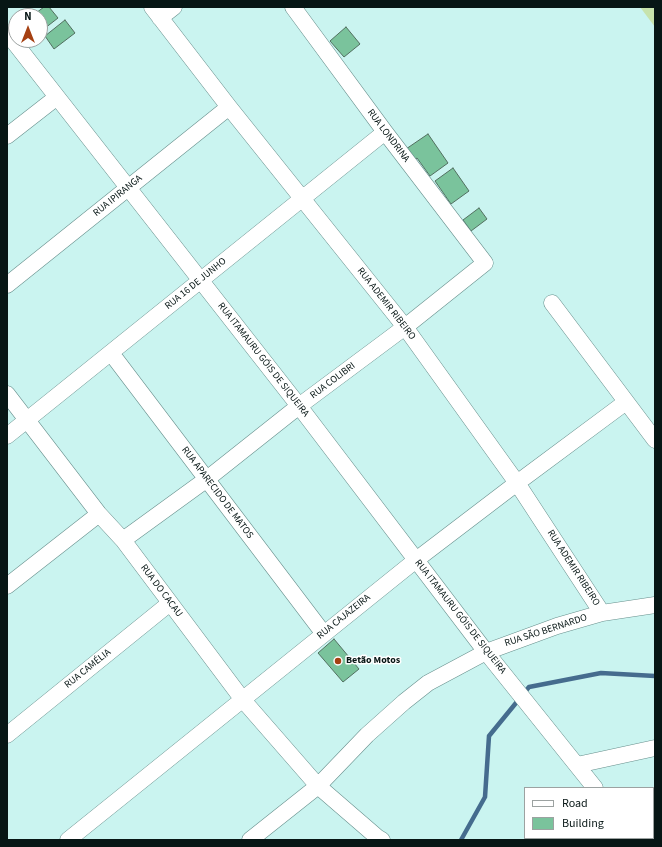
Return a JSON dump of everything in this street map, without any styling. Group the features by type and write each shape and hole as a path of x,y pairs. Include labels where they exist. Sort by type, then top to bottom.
{"street":[{"path":"156,12 174,7"},
{"name":"RUA LONDRINA","path":"293,7 385,132 485,263"},
{"name":"RUA ADEMIR RIBEIRO","path":"156,12 229,107 405,327 516,483 602,613"},
{"name":"RUA ITAMAURU GÓIS DE SIQUEIRA","path":"7,33 299,406 486,652 594,787"},
{"path":"7,136 57,97"},
{"name":"RUA IPIRANGA","path":"7,285 229,107"},
{"name":"RUA 16 DE JUNHO","path":"7,436 385,132"},
{"name":"RUA COLIBRI","path":"122,540 207,479 299,406 405,327 485,263"},
{"path":"552,303 655,440"},
{"name":"RUA APARECIDO DE MATOS","path":"111,353 324,634"},
{"name":"RUA DO CACAU","path":"7,394 99,514 122,540 243,700 318,786 382,840"},
{"name":"RUA CAJAZEIRA","path":"68,840 416,560 516,483 626,402"},
{"path":"7,586 99,514"},
{"name":"RUA CAMÉLIA","path":"7,735 170,603"},
{"name":"RUA SÃO BERNARDO","path":"250,840 318,786 367,735 428,683 486,652 557,626 602,613 655,605"},
{"path":"577,766 655,748"}],"green space":[{"path":"640,7 655,7 655,27"}],"building":[{"path":"49,7 58,18 48,26 48,8 43,8"},
{"path":"65,20 75,33 54,49 48,40 48,34"},
{"path":"346,27 360,44 344,57 330,41"},
{"path":"428,134 448,163 430,176 417,158 414,160 406,149"},
{"path":"453,168 469,191 451,204 435,181"},
{"path":"479,208 487,219 471,231 463,220"},
{"name":"Betão Motos","path":"334,639 359,669 343,682 318,653"}],"waterway":[{"path":"461,840 485,797 489,736 529,687 601,673 655,676"}],"place":[{"name":"Betão Motos","path":"338,661"}]}
